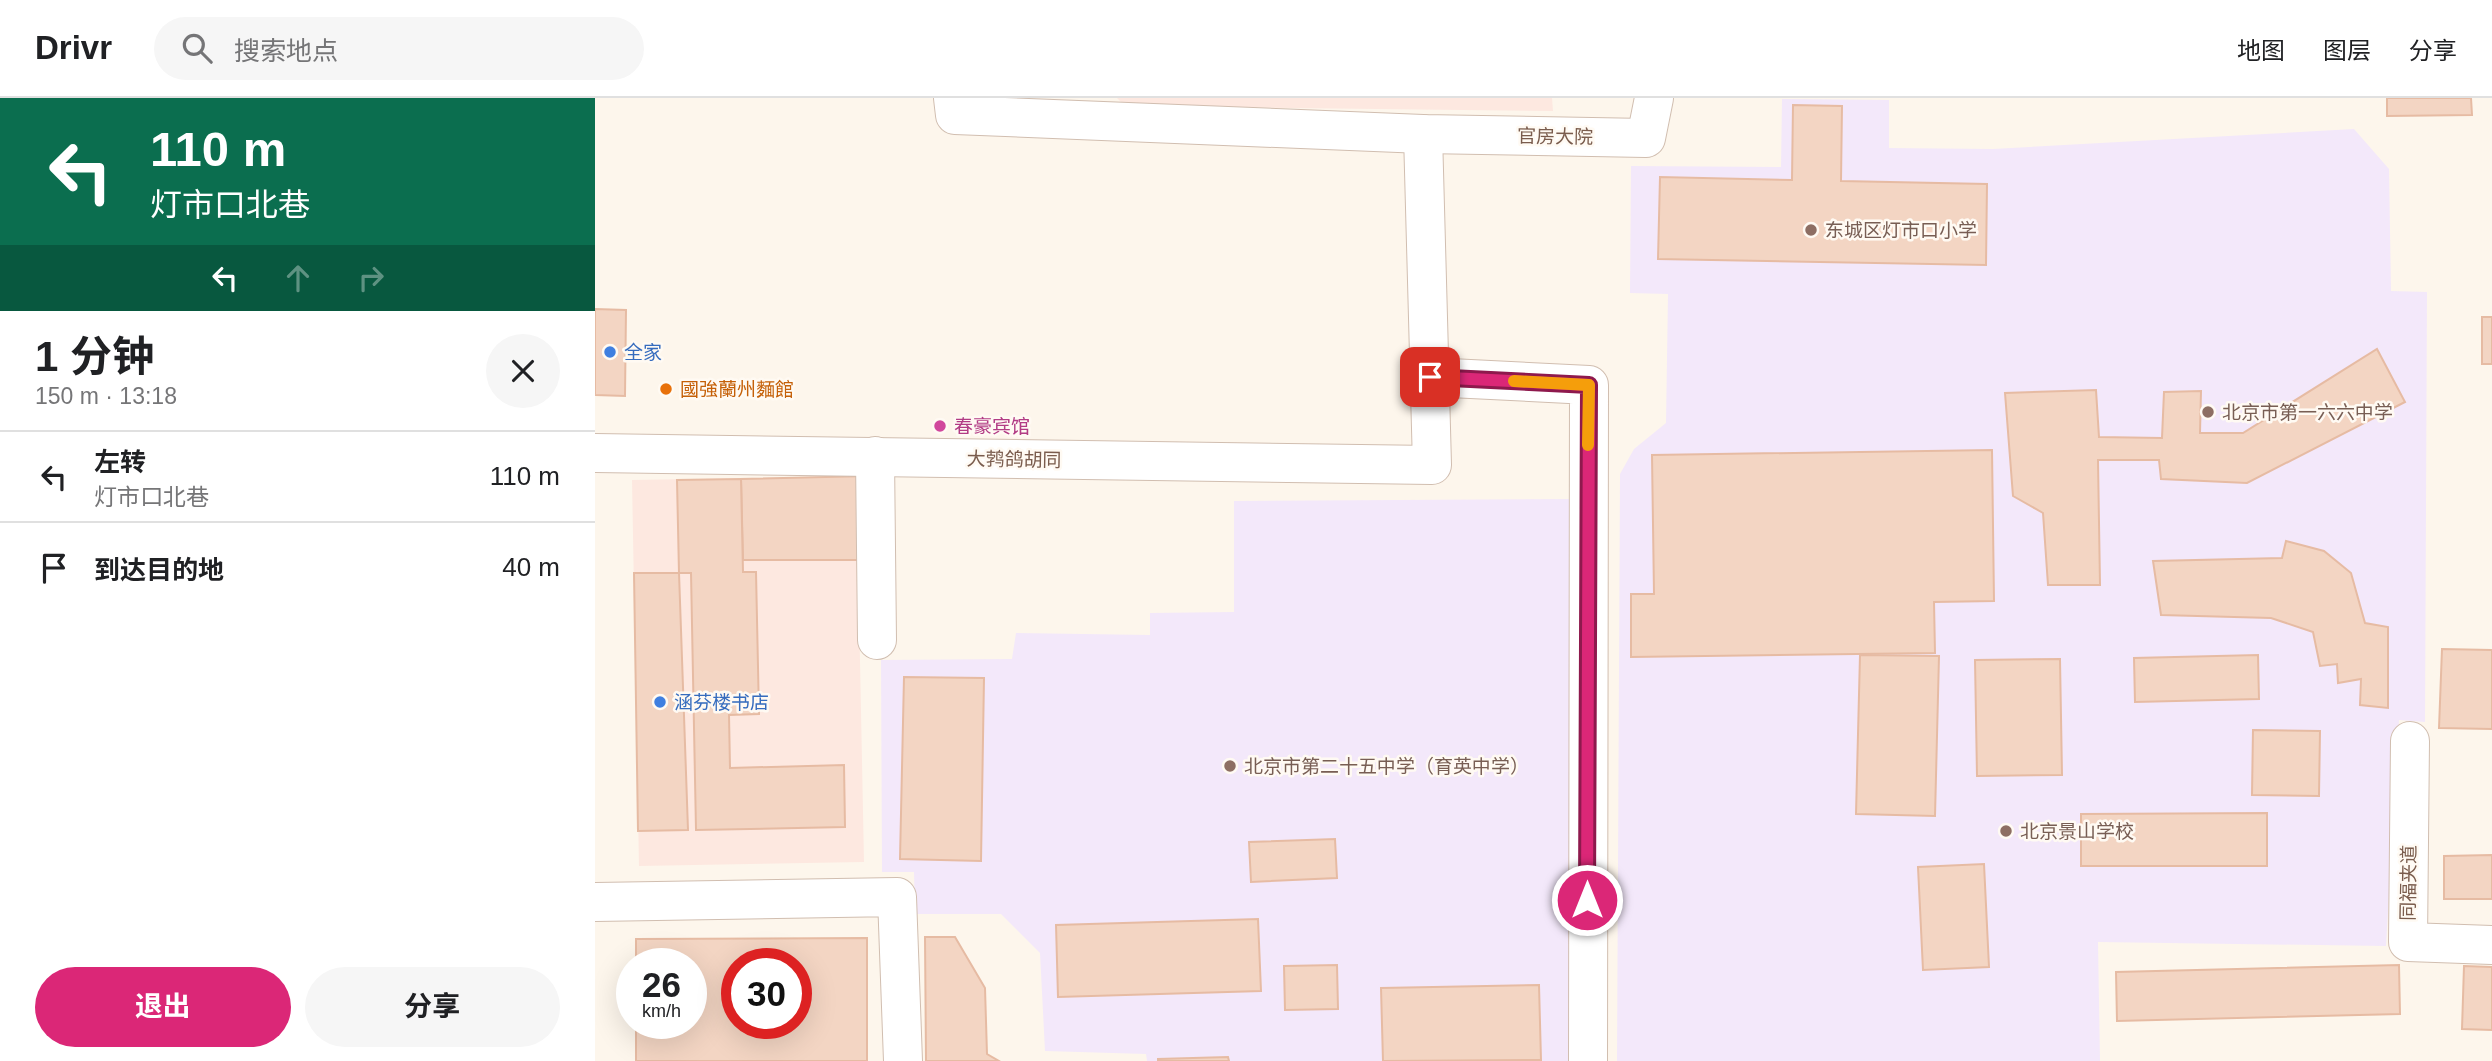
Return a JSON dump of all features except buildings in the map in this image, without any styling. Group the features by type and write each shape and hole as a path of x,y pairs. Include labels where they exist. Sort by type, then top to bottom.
{"street":[{"path":"953,98 955,116 1423,134 1430,377 1589,385 1588,1061"},
{"name":"官房大院","path":"1423,134 1646,138 1654,98"},
{"name":"大鹁鸽胡同","path":"595,453 1432,466 1430,377"},
{"path":"875,456 877,640"},
{"name":"同福夹道","path":"2410,741 2408,942 2492,945"},
{"path":"595,902 898,897 903,1061"}],"shaded area":[{"path":"1117,98 1552,98 1553,111 1125,106"},
{"path":"1782,99 1889,100 1889,148 1993,149 2354,129 2389,169 2391,291 2427,292 2425,722 2399,720 2386,946 2098,942 2100,1061 1617,1061 1620,474 1634,449 1666,423 1668,294 1630,293 1631,166 1781,167"},
{"path":"868,476 858,560 864,862 639,866 632,480"},
{"name":"北京市第二十五中学（育英中学）","path":"1577,499 1579,1061 1147,1061 1146,1054 1045,1051 1040,953 1001,914 915,914 914,872 882,872 881,660 1012,659 1016,633 1150,635 1150,613 1234,612 1234,501"}],"slow traffic":[{"path":"1514,381 1589,385 1588,445"}],"place":[{"name":"东城区灯市口小学","path":"1811,230"},
{"name":"全家","path":"610,352"},
{"name":"國強蘭州麵館","path":"666,389"},
{"name":"北京市第一六六中学","path":"2208,412"},
{"name":"春豪宾馆","path":"940,426"},
{"name":"涵芬楼书店","path":"660,702"},
{"name":"北京市第二十五中学（育英中学）","path":"1230,766"},
{"name":"北京景山学校","path":"2006,831"}],"route":[{"path":"1430,377 1589,385 1587,900"}]}
